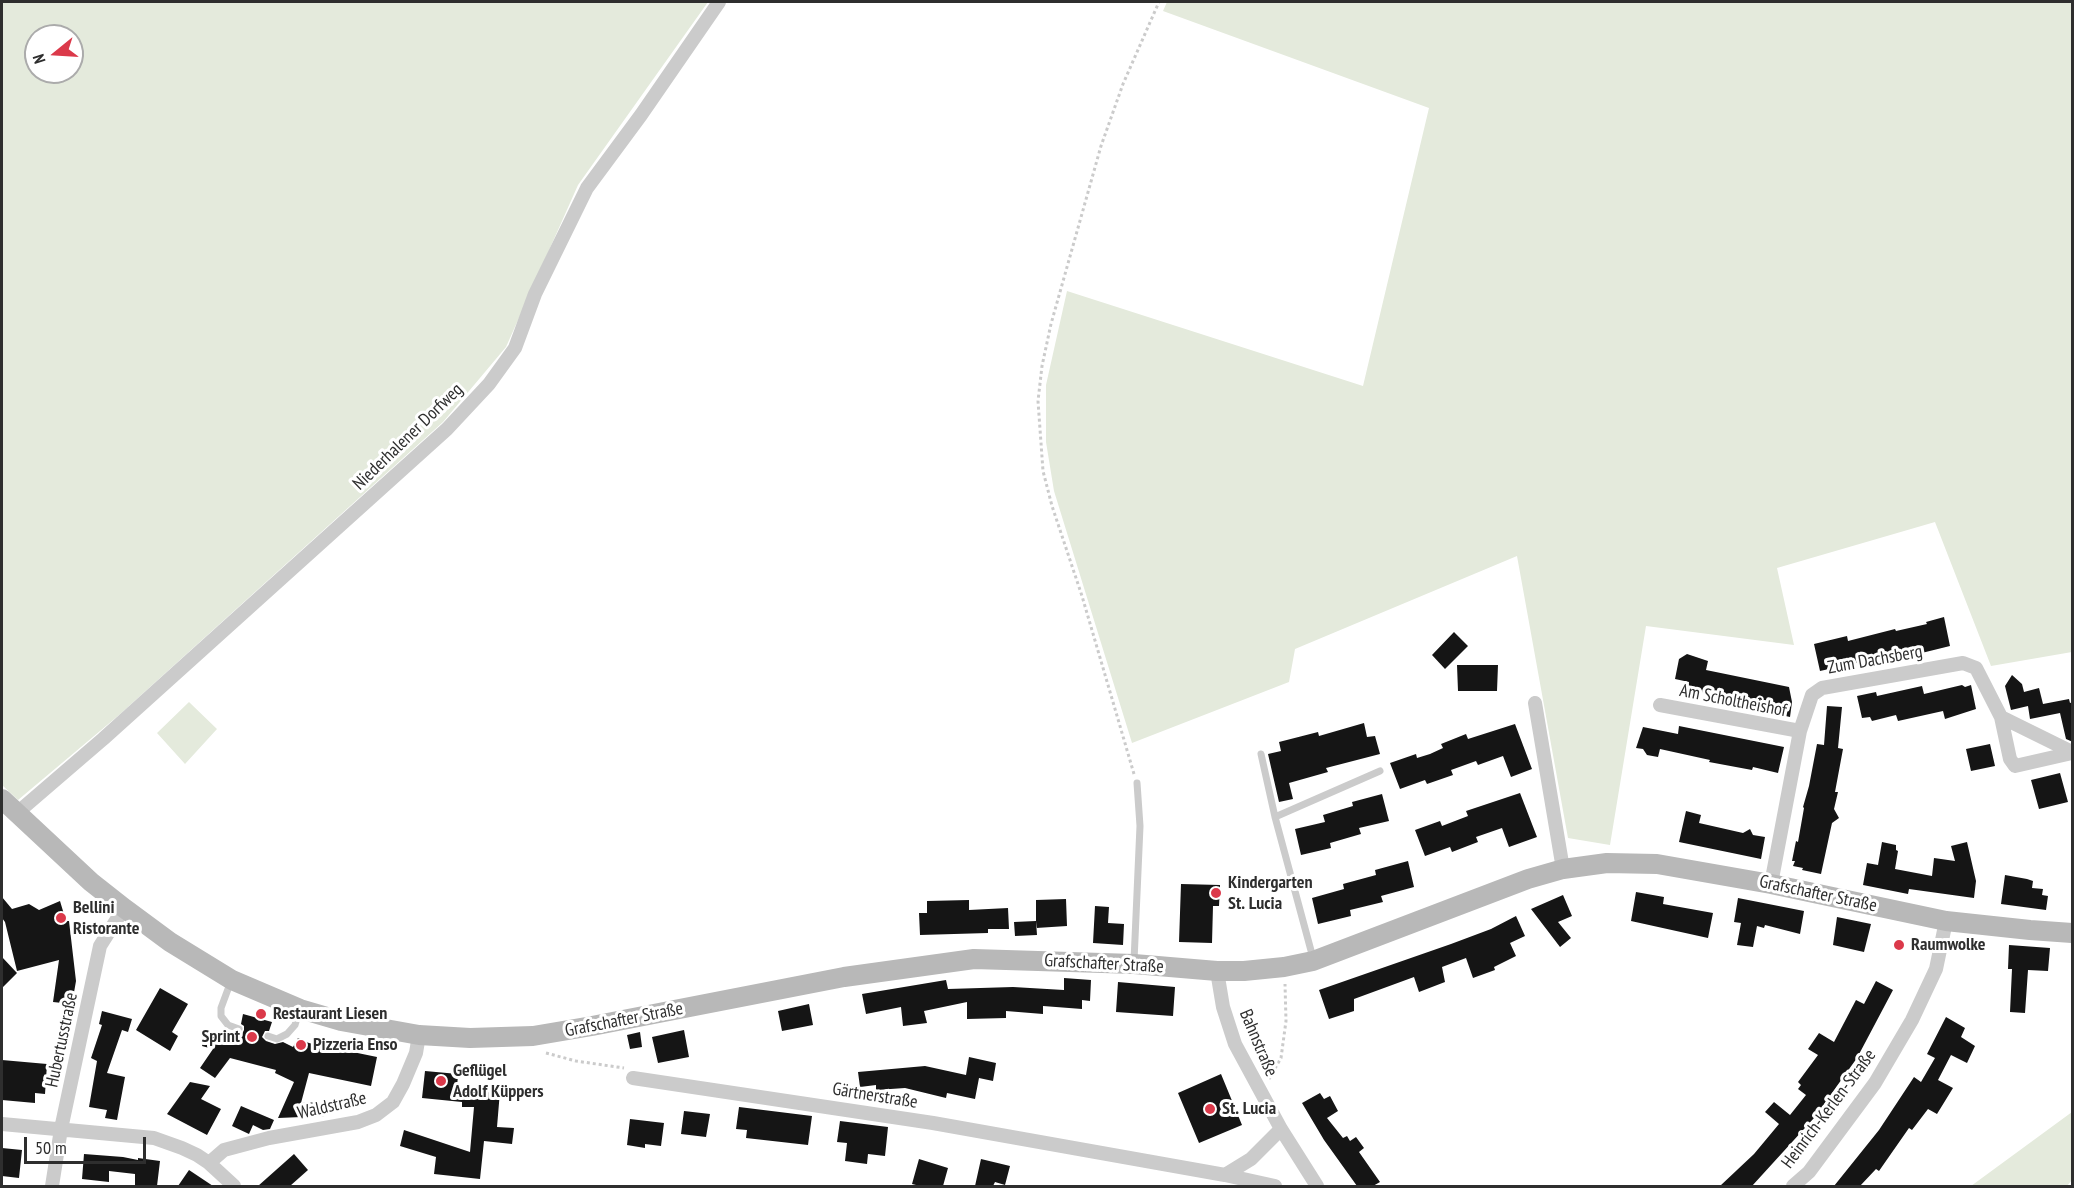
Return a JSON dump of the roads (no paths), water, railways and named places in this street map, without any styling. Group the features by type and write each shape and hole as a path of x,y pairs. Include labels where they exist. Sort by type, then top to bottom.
{"main road":[{"name":"Grafschafter Straße","path":"2,799 91,882 124,909 170,942 232,980 300,1009 341,1021 419,1035 470,1038 533,1036 844,977 974,959 1134,964 1244,971 1284,967 1313,961 1528,879 1563,869 1607,863 1657,864 1771,884 1946,921 2073,933"}],"street":[{"name":"Niederhalener Dorfweg","path":"17,813 103,739 447,429 489,384 515,348 535,294 587,188 719,2"},
{"name":"Zum Dachsberg","path":"1771,884 1800,732 1812,695 1822,688 1963,663 1976,668 2001,717 2010,759 2015,766 2073,753 2001,717"},
{"path":"1535,703 1563,869"},
{"name":"Am Scholtheishof","path":"1660,705 1800,732"},
{"path":"2032,762 2040,750 2043,738"},
{"name":"Hubertusstraße","path":"52,1186 61,1129 100,946 124,909"},
{"name":"Heinrich-Kerlen-Straße","path":"1794,1186 1809,1172 1875,1083 1912,1020 1936,969 1946,921"},
{"name":"Bahnstraße","path":"1217,970 1223,1007 1235,1044 1281,1129 1317,1186"},
{"name":"Waldstraße","path":"209,1163 224,1150 269,1137 358,1122 376,1115 393,1102 403,1084 416,1053 419,1035"},
{"name":"Gärtnerstraße","path":"633,1078 933,1123 1225,1174 1275,1186"},
{"path":"2,1124 154,1138 182,1148 209,1163 234,1186"},
{"path":"1225,1174 1251,1159 1281,1129"}],"lane":[{"path":"1261,754 1313,961"},
{"path":"1275,817 1380,771"},
{"path":"1134,964 1140,826 1137,783"},
{"path":"232,980 221,1008 221,1016 228,1025 239,1029"},
{"path":"268,1036 277,1039 287,1034 295,1025 300,1009"}],"place":[{"name":"Kindergarten St. Lucia","path":"1216,893"},
{"name":"Bellini Ristorante","path":"61,918"},
{"name":"Raumwolke","path":"1899,945"},
{"name":"Restaurant Liesen","path":"261,1014"},
{"name":"Sprint","path":"252,1037"},
{"name":"Pizzeria Enso","path":"301,1045"},
{"name":"Geflügel Adolf Küppers","path":"441,1081"},
{"name":"St. Lucia","path":"1210,1109"}]}
